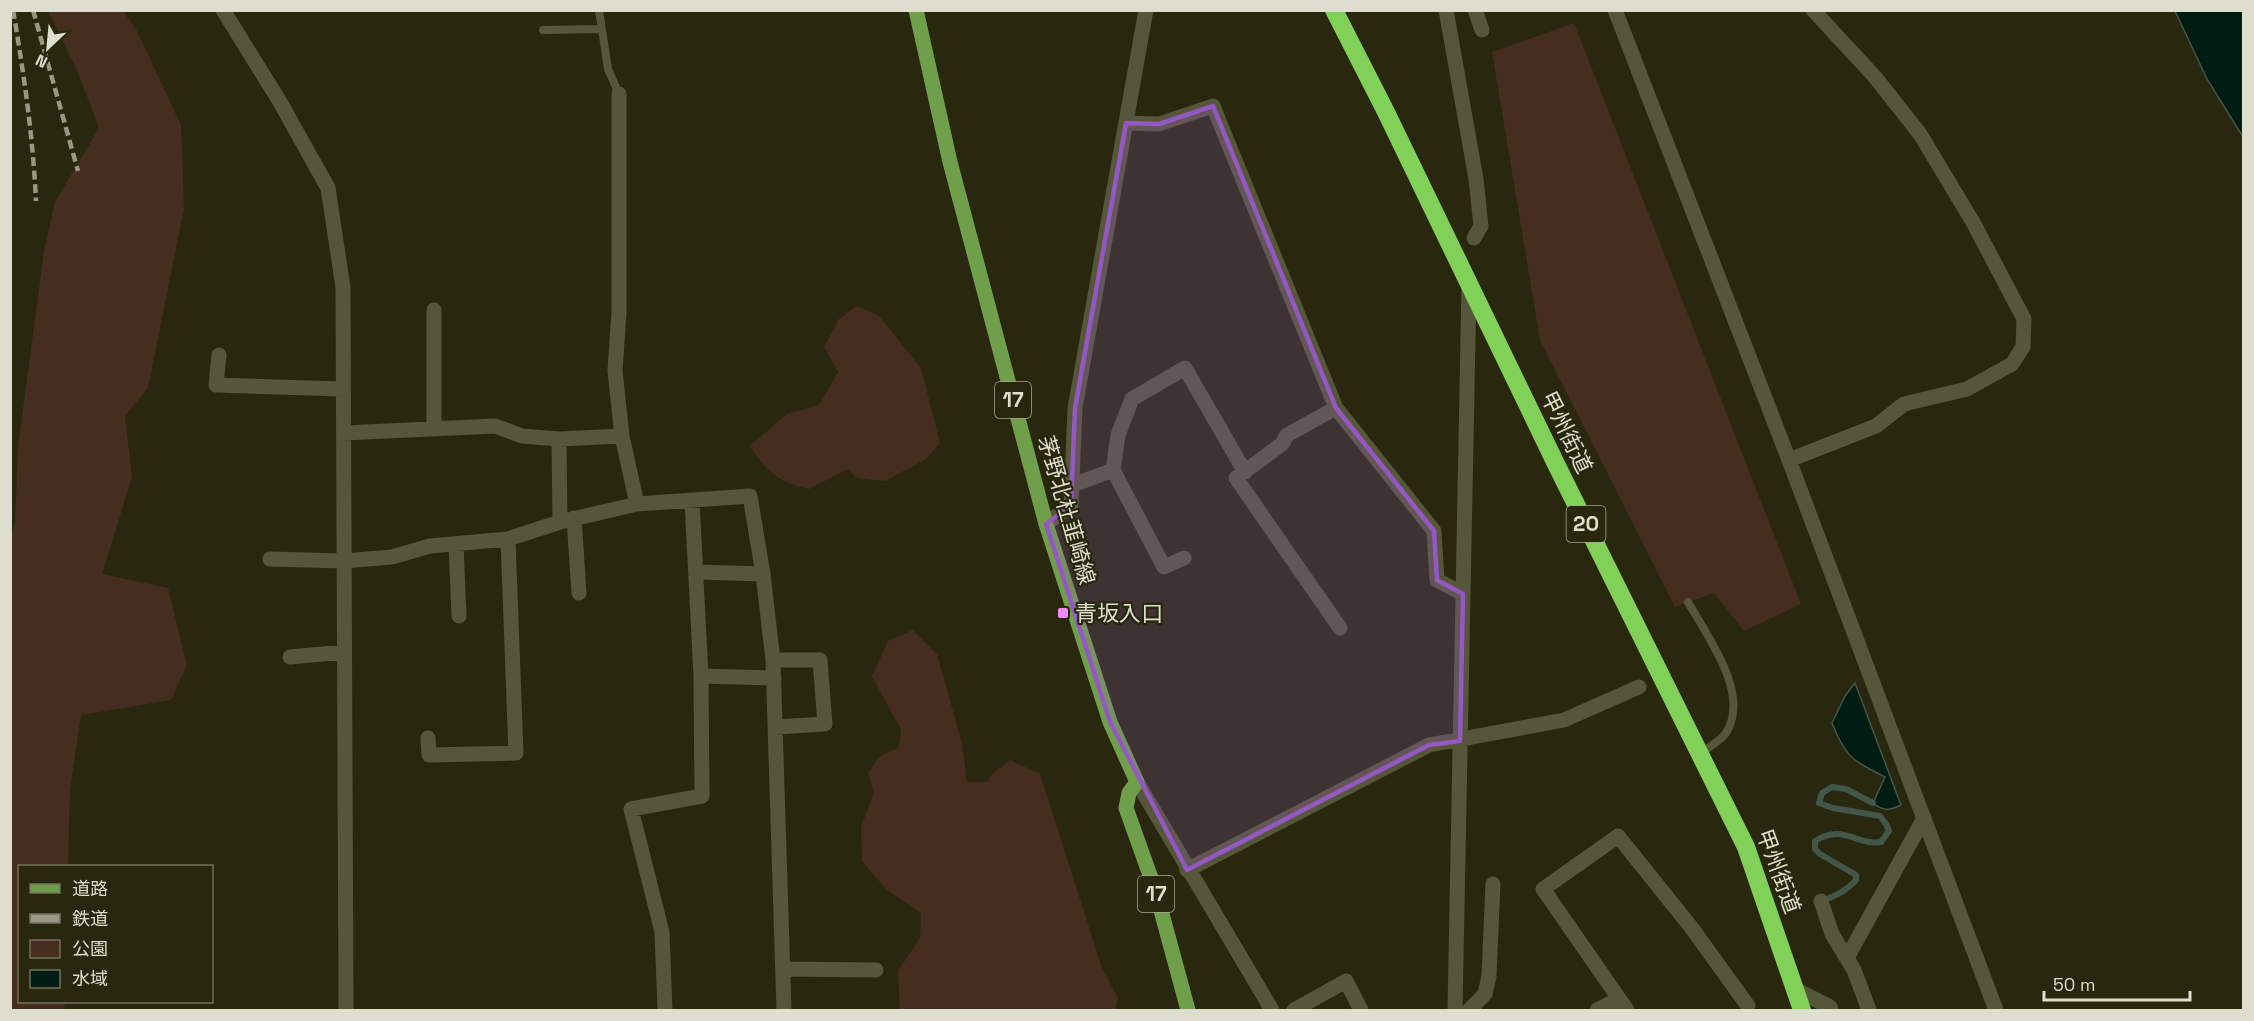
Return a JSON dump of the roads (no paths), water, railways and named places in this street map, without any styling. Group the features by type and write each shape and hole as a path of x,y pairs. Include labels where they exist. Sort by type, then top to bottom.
{"highway":[{"name":"甲州街道","path":"1334,10 1746,847 1802,1011"}],"main road":[{"name":"茅野北杜韮崎線","path":"916,10 953,173 1046,524 1110,722 1137,782"},
{"name":"17","path":"1137,782 1129,793 1126,808 1156,892 1188,1011"}],"street":[{"path":"223,10 328,188 343,287 346,1011"},
{"path":"1046,524 1071,505 1075,408 1146,10"},
{"path":"1446,10 1476,179 1481,226 1474,238"},
{"path":"1475,10 1482,30"},
{"path":"1615,10 1789,460 1996,1011"},
{"path":"1789,460 1876,426 1904,404 1967,389 2012,364 2023,347 2024,319 1974,225 1920,134 1875,77 1813,10"},
{"path":"619,94 619,312 615,371 622,436 637,504"},
{"path":"1126,123 1159,124 1213,106 1336,408 1434,531 1437,580 1463,594"},
{"path":"1455,1011 1469,285"},
{"path":"434,310 434,429"},
{"path":"219,355 216,385 343,389"},
{"path":"1184,558 1164,567 1113,470 1118,435 1132,399 1185,369 1245,472"},
{"path":"1336,408 1287,435 1282,444 1236,478 1340,628"},
{"path":"344,433 495,426 522,436 559,439 622,436"},
{"path":"559,439 567,520 579,593"},
{"path":"1073,484 1113,470"},
{"path":"270,559 344,561 392,557 430,546 508,539 567,520 637,504 750,496 763,574 773,660 784,1011"},
{"path":"665,1011 662,932 630,809 702,796 701,676 692,501"},
{"path":"428,738 429,755 516,753 508,539"},
{"path":"456,544 459,616"},
{"path":"696,572 763,574"},
{"path":"290,657 344,652"},
{"path":"773,660 820,660 825,724 776,728"},
{"path":"701,676 774,678"},
{"path":"1187,870 1429,745 1564,720 1639,687"},
{"path":"1137,782 1272,1011"},
{"path":"1848,958 1924,818"},
{"path":"1597,1011 1623,1005 1543,889 1618,836 1691,927 1748,1006"},
{"path":"1469,1011 1485,994 1489,976 1493,884"},
{"path":"1821,901 1832,934 1854,970 1869,1011"},
{"path":"784,969 876,969"},
{"path":"1294,1011 1346,981 1361,1011"},
{"path":"1795,989 1830,1007 1831,1011"}],"lane":[{"path":"599,10 608,69 619,94"},
{"path":"543,30 601,29"},
{"path":"1688,602 1729,676 1735,710 1725,734 1700,754"}],"water":[{"path":"2175,11 2243,11 2243,137 2207,79"},
{"path":"1855,683 1901,805 1894,808 1884,809 1873,803 1885,777 1851,757 1832,723 1845,696"}],"waterway":[{"path":"1821,901 1844,890 1856,880 1856,875 1820,854 1815,849 1815,841 1825,836 1842,834 1864,841 1881,842 1889,831 1880,816 1833,808 1819,803 1822,793 1832,787 1846,789 1873,803"}],"railway":[{"path":"13,10 28,106 36,201"},
{"path":"33,10 78,171"}],"place":[{"name":"青坂入口","path":"1063,613"}]}
